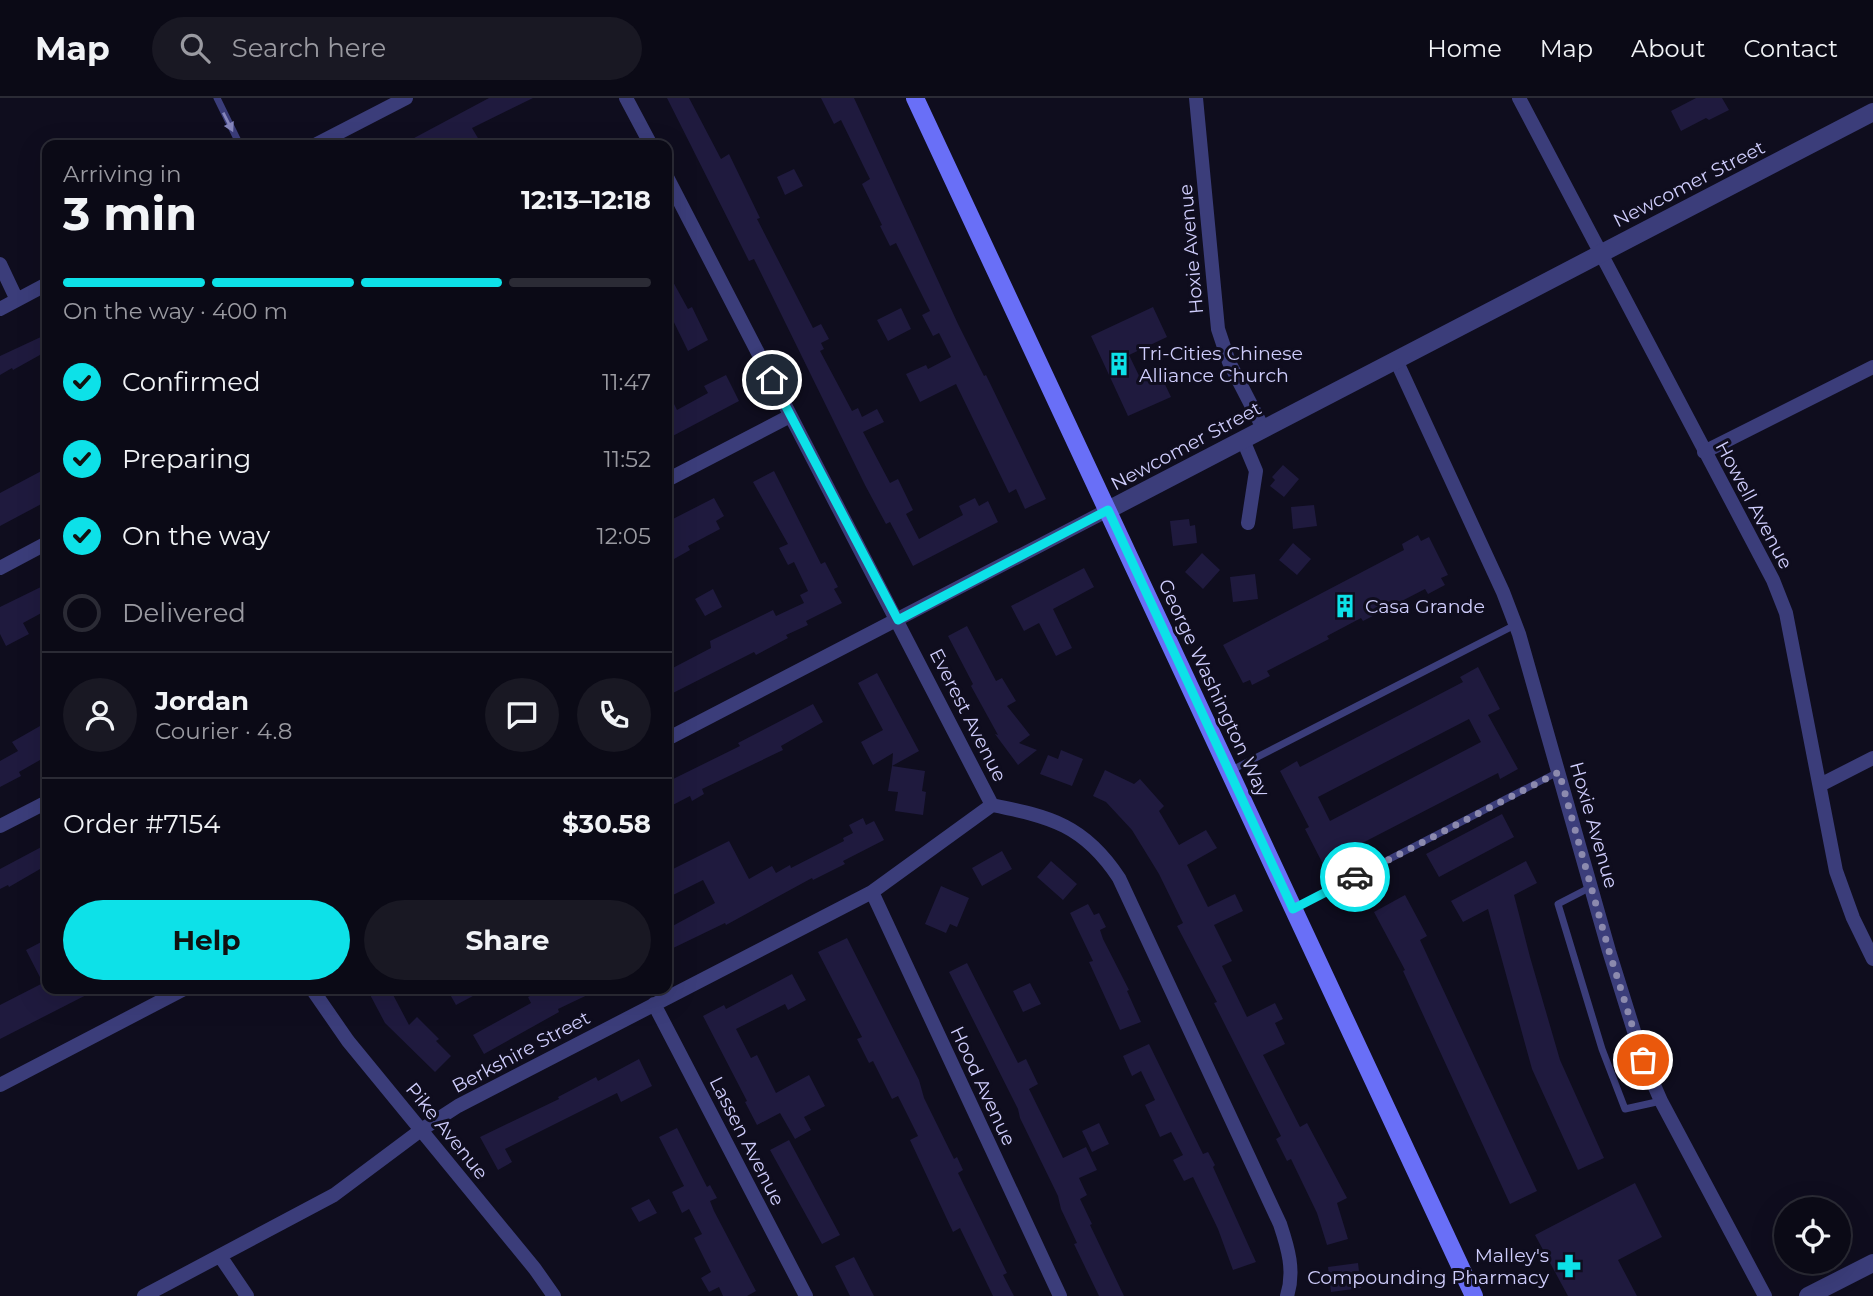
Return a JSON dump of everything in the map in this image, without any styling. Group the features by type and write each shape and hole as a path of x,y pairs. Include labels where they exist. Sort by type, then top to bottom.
{"main road":[{"name":"George Washington Way","path":"915,98 1474,1296"}],"street":[{"path":"325,140 406,98"},
{"path":"626,98 648,140"},
{"name":"Hoxie Avenue","path":"1196,98 1218,329 1229,362 1264,428"},
{"name":"Howell Avenue","path":"1519,98 1773,580 1786,613 1836,871 1853,918 1873,960"},
{"name":"Newcomer Street","path":"672,736 1873,112"},
{"name":"Everest Avenue","path":"672,187 992,806 1064,825 1084,836 1103,853 1119,878 1280,1224 1289,1250 1291,1270 1287,1296"},
{"path":"0,264 17,300"},
{"path":"0,309 42,287"},
{"name":"Hoxie Avenue","path":"1396,360 1516,625 1635,1036 1661,1101 1765,1296"},
{"path":"1704,453 1873,367"},
{"path":"672,477 790,416"},
{"path":"1243,440 1256,471 1248,523"},
{"path":"0,568 42,546"},
{"path":"1821,785 1873,758"},
{"path":"0,826 42,805"},
{"name":"Berkshire Street","path":"144,1296 334,1195 458,1106 872,892 992,806"},
{"name":"Hood Avenue","path":"872,892 1060,1296"},
{"path":"0,1085 174,994"},
{"name":"Pike Avenue","path":"315,994 348,1041 535,1269 554,1296"},
{"name":"Lassen Avenue","path":"654,1004 806,1296"},
{"path":"220,1256 247,1296"},
{"path":"1808,1296 1873,1263"}],"lane":[{"path":"216,98 237,140"},
{"path":"1229,771 1516,625"},
{"path":"1293,909 1559,772"},
{"path":"1591,887 1558,904 1593,1024 1625,1109 1661,1101"}],"building":[{"path":"489,98 533,98 472,128 479,140 410,140"},
{"path":"667,98 689,98 721,159 729,154 760,218 757,219 813,328 821,324 829,339 821,343 824,349 820,351 852,411 858,408 862,417 877,409 884,422 863,432 890,483 898,479 913,510 906,514 919,539 963,515 959,506 975,498 979,506 988,501 998,522 913,566 890,522 886,524 865,485 754,259 749,261"},
{"path":"821,98 854,98 958,324 984,376 986,375 1046,499 1025,509 1016,489 1009,493 956,384 920,402 906,374 926,365 928,369 951,357 939,333 933,336 922,315 930,311 896,243 890,246 880,226 882,225 862,184 870,179 841,120 834,124"},
{"path":"1696,98 1722,98 1729,110 1681,131 1671,111"},
{"path":"794,169 803,186 785,195 777,177"},
{"path":"672,280 688,309 692,307 708,340 688,351 672,318"},
{"name":"Tri-Cities Chinese Alliance Church","path":"1153,307 1167,337 1129,355 1142,382 1160,374 1171,397 1128,416 1091,336"},
{"path":"901,308 911,329 888,341 877,320"},
{"path":"42,336 42,354 0,375 0,356"},
{"path":"726,375 739,401 672,436 672,400 677,410 708,393 704,386"},
{"path":"1283,465 1299,479 1284,497 1270,486 1275,480 1272,477"},
{"path":"42,471 42,504 0,526 0,493"},
{"path":"774,471 821,564 825,562 838,587 834,589 842,603 806,621 808,625 786,635 788,638 672,693 672,668 711,648 710,641 773,610 776,616 804,603 800,595 808,591 794,562 788,565 779,548 788,544 753,482"},
{"path":"714,498 724,516 716,521 720,529 688,546 690,550 674,559 672,519"},
{"path":"1314,505 1317,526 1293,529 1291,507"},
{"path":"1189,519 1190,526 1195,525 1197,543 1173,546 1170,521"},
{"name":"Casa Grande","path":"1418,535 1421,541 1429,537 1448,575 1441,578 1445,585 1428,594 1425,589 1363,621 1361,618 1327,636 1329,639 1267,671 1270,676 1252,685 1250,680 1243,683 1223,645 1404,550 1402,544"},
{"path":"1293,543 1311,559 1297,575 1279,560"},
{"path":"1202,553 1220,570 1203,589 1185,572"},
{"path":"1084,568 1094,587 1053,609 1072,648 1056,656 1039,623 1024,631 1011,606"},
{"path":"1255,574 1258,599 1233,602 1230,577"},
{"path":"42,586 42,613 23,623 29,634 6,646 0,634 0,607"},
{"path":"713,589 722,607 705,616 695,599"},
{"path":"967,626 996,681 1002,678 1016,701 1007,706 1030,735 1019,743 1037,750 1018,765 995,734 998,735 948,636"},
{"path":"1478,667 1500,709 1488,715 1518,769 1500,779 1498,773 1341,854 1343,860 1326,870 1305,829 1309,827 1280,771 1297,761 1300,767 1463,682 1460,677","holes":["1469,719 1481,742 1330,821 1318,797"]},
{"path":"877,673 919,751 892,766 893,753 873,765 861,742 883,730 858,683"},
{"path":"813,704 823,722 781,746 783,750 702,789 704,794 692,801 690,796 672,805 672,780 740,746 738,743"},
{"path":"42,725 42,759 19,772 21,776 0,787 0,761 18,751 12,742"},
{"path":"1061,750 1083,759 1072,786 1040,774 1048,755 1058,759"},
{"path":"892,766 925,771 923,815 895,811 898,792 888,791"},
{"path":"1105,770 1134,784 1140,779 1164,806 1159,811 1179,845 1206,830 1217,848 1187,865 1208,907 1235,894 1243,911 1214,925 1232,961 1222,966 1247,1017 1275,1003 1283,1019 1275,1023 1285,1044 1263,1055 1300,1127 1307,1123 1347,1198 1337,1203 1348,1239 1327,1245 1317,1213 1291,1159 1287,1161 1276,1139 1281,1136 1214,1003 1217,1002 1177,926 1183,923 1159,874 1132,830 1106,802 1093,796"},
{"path":"1502,814 1514,837 1439,877 1426,854"},
{"path":"863,818 866,825 874,821 884,840 843,861 845,864 813,880 812,878 726,925 725,923 672,949 672,926 715,903 703,880 672,896 672,870 729,841 749,879 772,866 776,873 844,841 843,838 853,833 849,825"},
{"path":"42,847 42,868 9,887 8,885 0,889 0,869"},
{"path":"1002,851 1012,869 982,886 972,868"},
{"path":"1051,861 1077,884 1063,900 1037,877"},
{"path":"1526,861 1537,883 1514,895 1530,957 1560,1060 1604,1158 1578,1170 1532,1069 1488,909 1463,922 1451,901"},
{"path":"941,886 969,898 957,927 950,924 946,933 925,924"},
{"path":"1405,895 1427,936 1420,940 1537,1191 1510,1204 1403,971 1405,970 1374,912"},
{"path":"1088,904 1094,915 1099,913 1106,927 1100,930 1103,939 1129,990 1127,991 1141,1022 1120,1030 1089,962 1093,961 1070,913"},
{"path":"847,938 919,1080 924,1098 954,1159 957,1157 963,1170 958,1173 1007,1273 1003,1275 1014,1296 993,1296 960,1228 953,1232 910,1140 918,1136 898,1096 892,1099 873,1061 869,1063 857,1039 862,1037 818,952"},
{"path":"42,942 42,981 26,950"},
{"path":"967,963 1018,1063 1026,1059 1038,1084 1029,1089 1063,1158 1086,1147 1097,1170 1079,1178 1087,1195 1080,1199 1124,1296 1099,1296 1074,1244 1077,1243 1058,1196 949,972"},
{"path":"792,974 806,1000 788,1010 785,1004 736,1029 751,1058 757,1055 776,1093 809,1075 825,1106 804,1117 811,1130 795,1139 780,1113 757,1125 703,1016 724,1005 726,1009"},
{"path":"1030,983 1041,1004 1023,1012 1013,991"},
{"path":"42,984 42,994 88,994 0,1039 0,1005"},
{"path":"370,994 393,994 409,1025 417,1017 439,1039 436,1041 451,1056 435,1072 385,1023"},
{"path":"450,994 477,994 456,1005"},
{"path":"534,994 590,994 558,1009 559,1012 484,1054 473,1035 531,1003 528,997"},
{"path":"1149,1044 1203,1154 1208,1152 1215,1165 1213,1167 1256,1262 1233,1270 1218,1229 1193,1177 1184,1181 1173,1160 1183,1155 1171,1132 1160,1137 1145,1105 1155,1100 1141,1071 1132,1076 1123,1056"},
{"path":"639,1059 652,1086 621,1102 617,1093 505,1149 512,1162 498,1170 480,1137 559,1099 558,1097 596,1077 598,1081"},
{"path":"1099,1123 1109,1144 1092,1152 1082,1131"},
{"path":"677,1128 707,1187 710,1185 717,1198 710,1201 714,1211 756,1291 747,1296 723,1296 719,1287 709,1292 701,1278 711,1272 694,1238 702,1234 689,1209 682,1213 672,1192 684,1186 659,1137"},
{"path":"789,1140 840,1235 822,1244 770,1150"},
{"path":"1635,1183 1662,1237 1618,1260 1637,1296 1568,1296 1535,1235"},
{"path":"649,1199 657,1213 639,1222 631,1208"},
{"path":"854,1257 874,1296 850,1296 835,1266"},
{"path":"1358,1263 1361,1288 1331,1292 1328,1267"}],"way so far":[{"path":"1355,877 1559,772 1609,951 1643,1060"}],"place":[{"name":"Tri-Cities Chinese Alliance Church","path":"1119,364"},
{"name":"Casa Grande","path":"1345,606"},
{"name":"Malley's Compounding Pharmacy","path":"1569,1266"}],"route":[{"path":"772,380 898,620 1108,510 1293,909 1355,877"}]}
